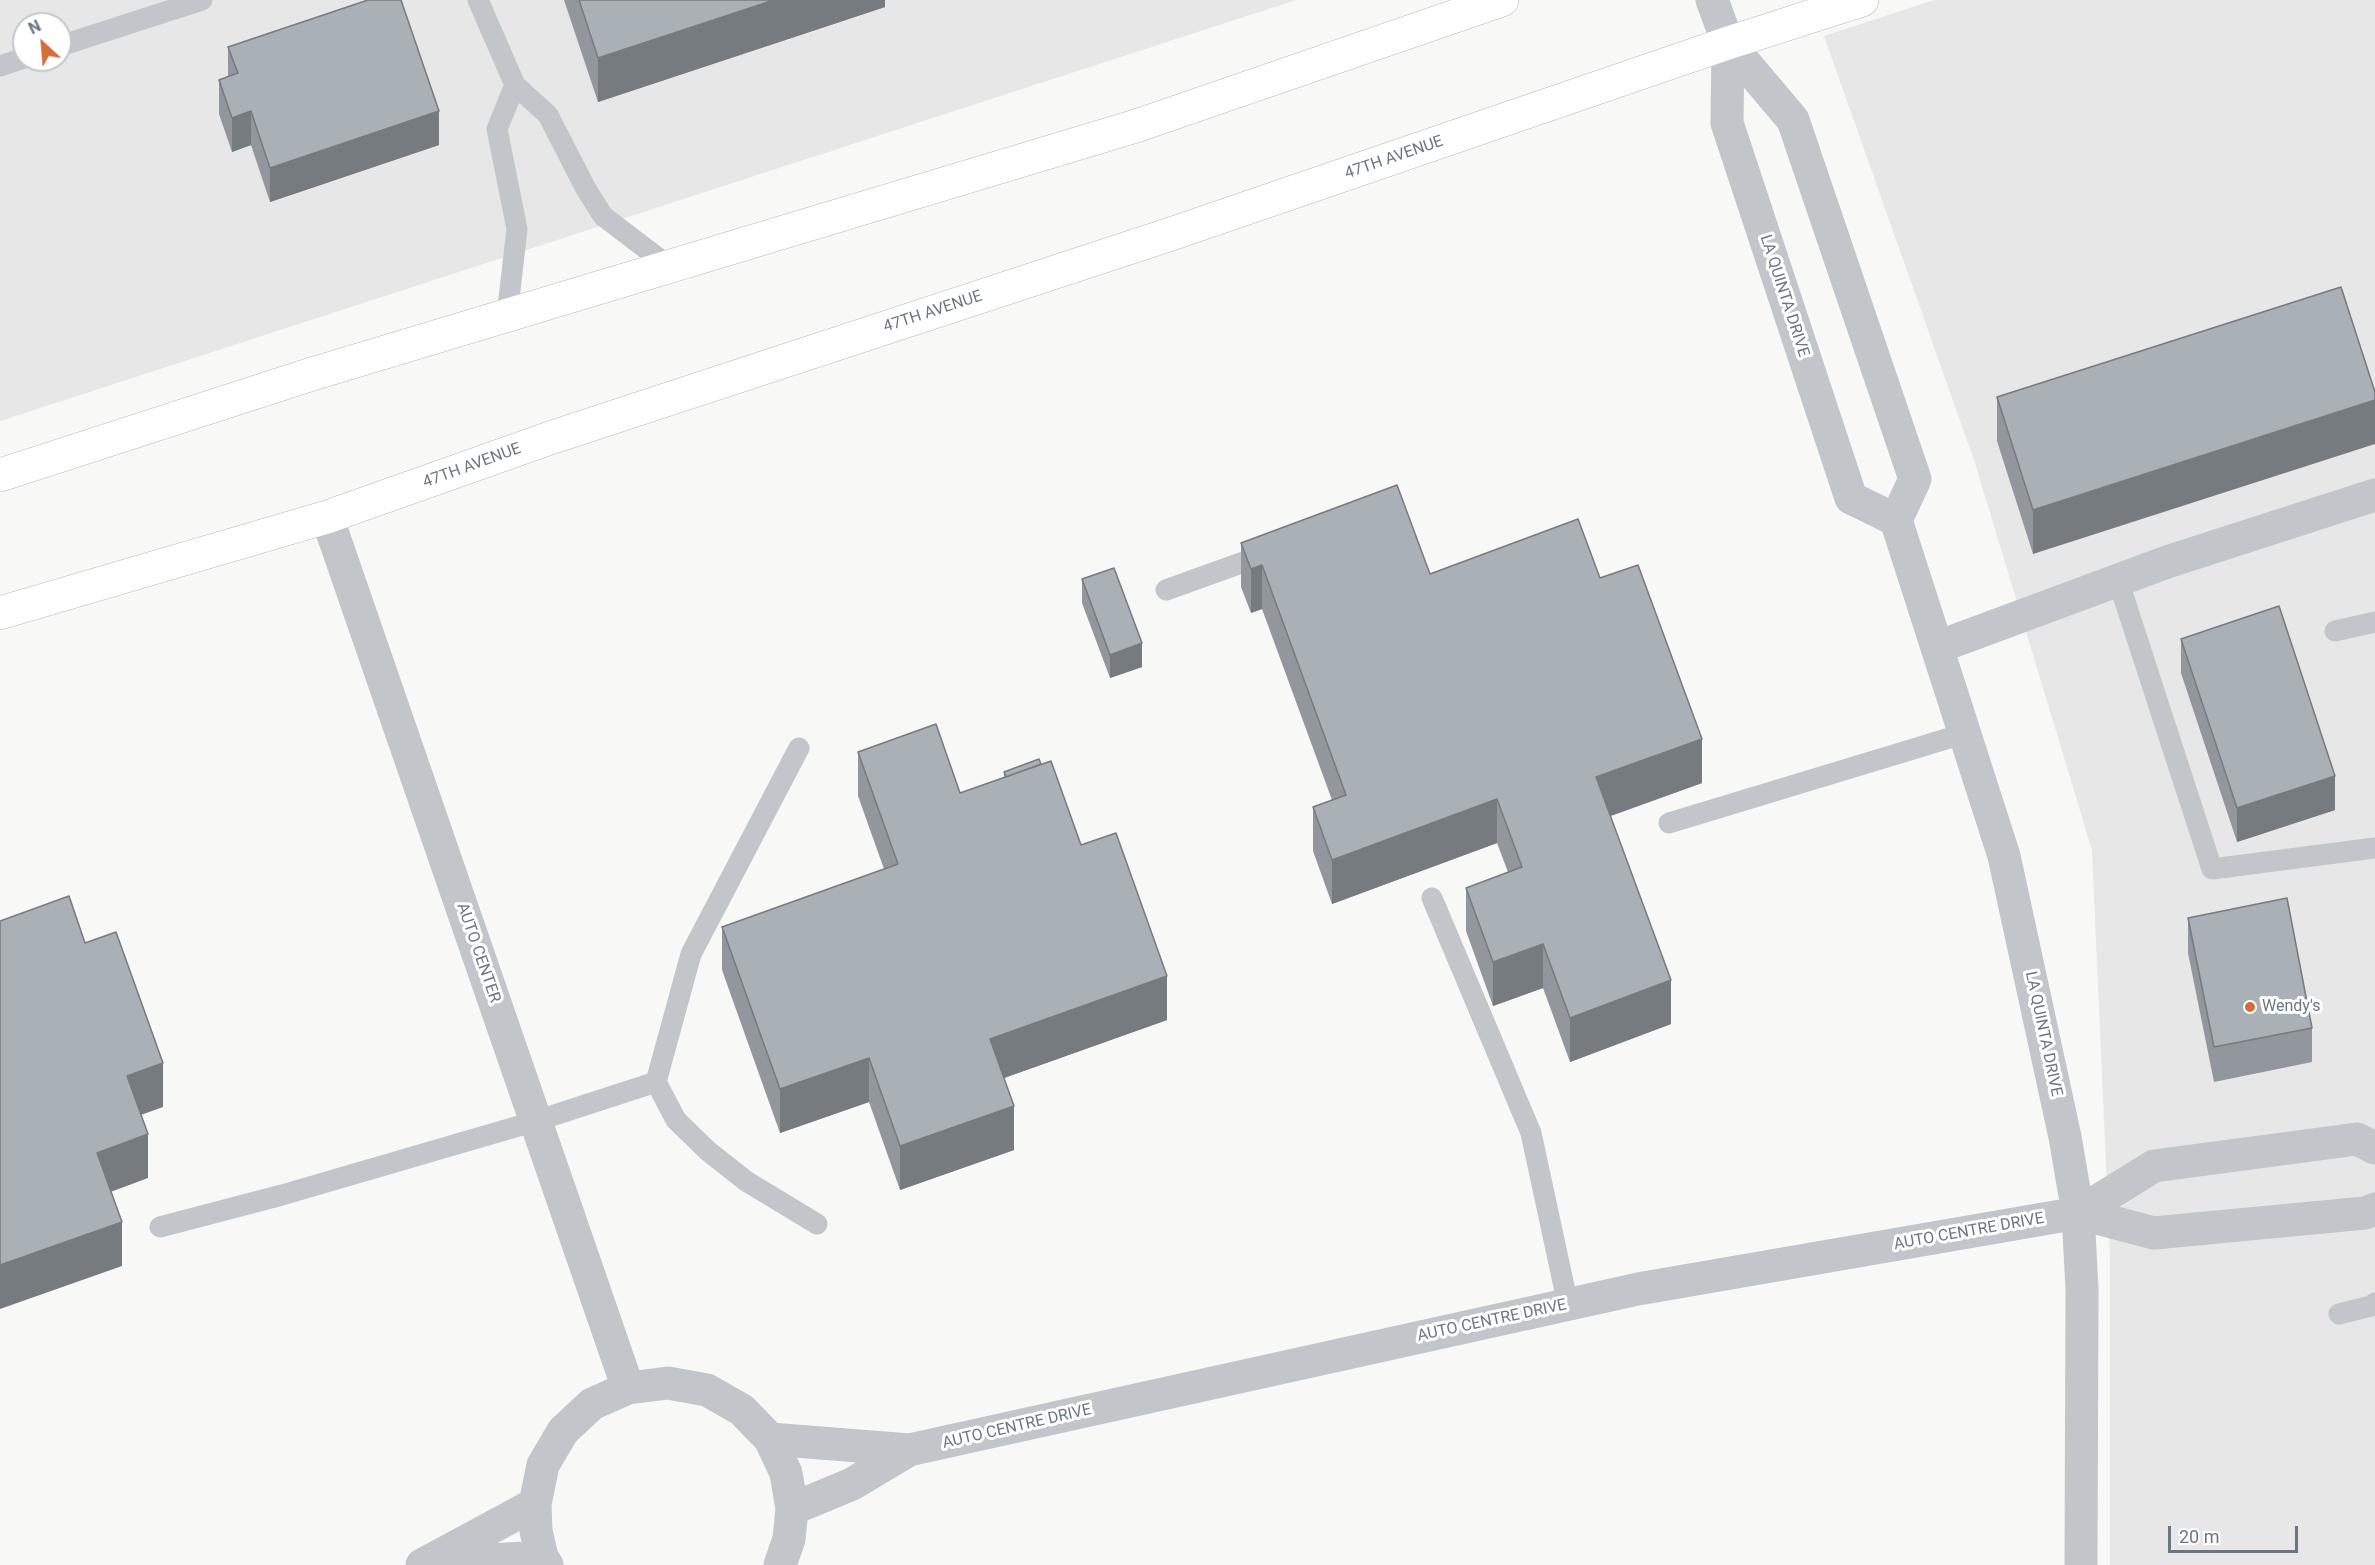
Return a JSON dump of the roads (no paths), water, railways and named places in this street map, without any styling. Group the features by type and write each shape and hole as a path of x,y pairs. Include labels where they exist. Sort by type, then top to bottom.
{"main road":[{"path":"0,475 309,375 1136,126 1502,0"},
{"name":"47TH AVENUE","path":"0,614 327,518 550,438 1171,234 1728,42 1862,0"}],"street":[{"name":"LA QUINTA DRIVE","path":"1712,0 1728,42 1793,120 1914,479 1896,520 2004,856 2065,1137 2078,1213 2082,1289 2081,1565"},
{"name":"LA QUINTA DRIVE","path":"1728,42 1727,123 1851,498 1896,520"},
{"path":"1938,647 2118,579 2375,495"},
{"name":"AUTO CENTER","path":"327,518 628,1388"},
{"name":"AUTO CENTRE DRIVE","path":"770,1439 909,1450 1638,1289 2078,1213 2154,1166 2357,1139 2375,1148"},
{"name":"AUTO CENTRE DRIVE","path":"2078,1213 2154,1233 2365,1213 2375,1209"},
{"path":"423,1564 545,1561 536,1531 535,1504 543,1465 562,1431 592,1404 628,1388 668,1383 707,1390 742,1410 770,1439 786,1473 792,1509 789,1539 780,1565"},
{"name":"AUTO CENTRE DRIVE","path":"792,1509 852,1484 909,1450"},
{"path":"423,1564 535,1504"}],"lane":[{"path":"72,42 202,0"},
{"path":"478,0 515,85 548,115 586,189 603,216 670,267"},
{"path":"507,316 517,229 497,129 515,85"},
{"path":"1166,590 1289,546"},
{"path":"2118,579 2212,868 2375,848"},
{"path":"2336,631 2375,622"},
{"path":"1669,823 1966,733"},
{"path":"799,748 692,954 656,1082 676,1120 708,1151 746,1181 818,1224"},
{"path":"1432,898 1531,1133 1568,1305"},
{"path":"160,1227 282,1195 536,1121 656,1082"},
{"path":"2339,1314 2375,1303"}],"place":[{"name":"Wendy's","path":"2250,1007"}]}
